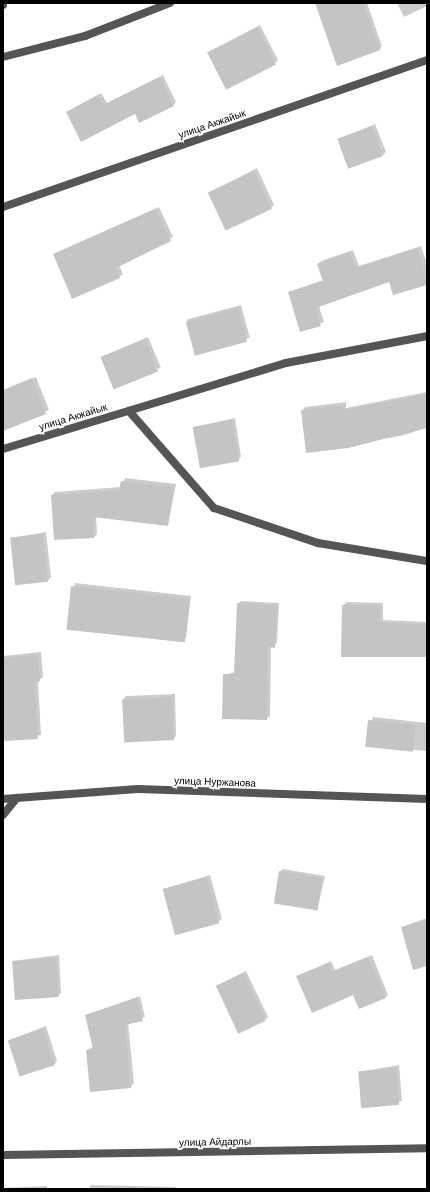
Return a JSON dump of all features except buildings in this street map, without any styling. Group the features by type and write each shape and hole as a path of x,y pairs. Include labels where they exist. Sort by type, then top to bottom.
{"street":[{"path":"3,57 85,36 170,3"},
{"name":"улица Акжайык","path":"3,207 427,60"},
{"name":"улица Акжайык","path":"3,449 286,363 427,336"},
{"path":"129,411 214,508 318,543 427,561"},
{"name":"улица Нуржанова","path":"3,799 138,789 427,799"},
{"path":"3,815 16,798"},
{"name":"улица Айдарлы","path":"3,1155 427,1148"}]}
